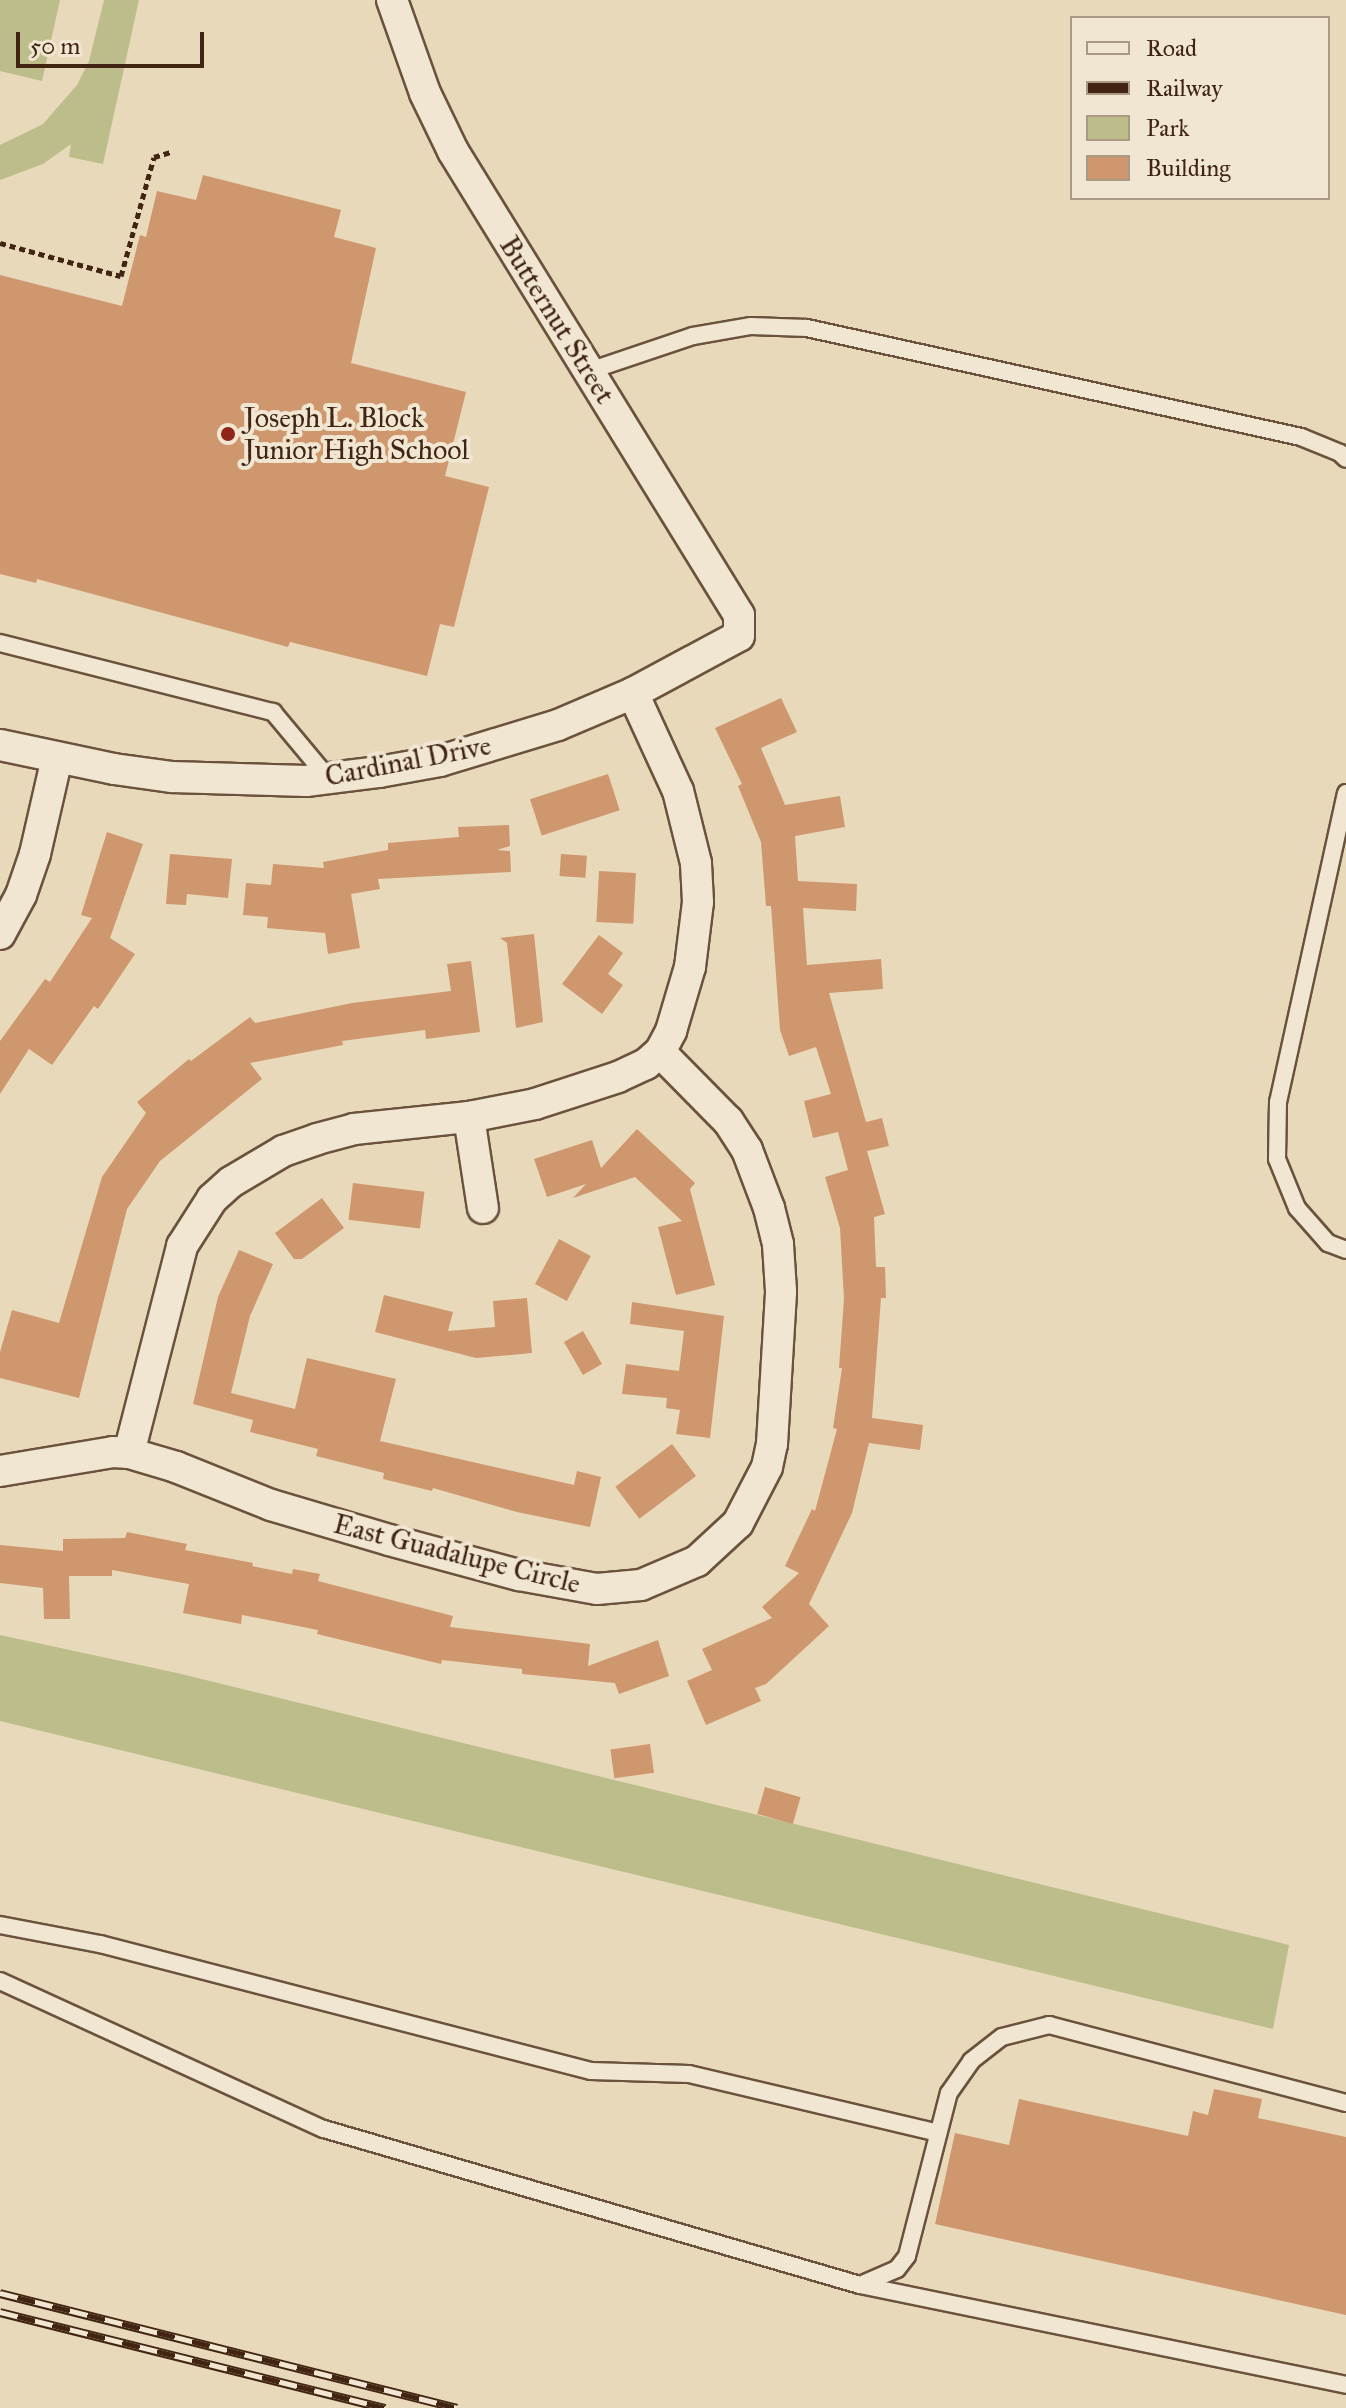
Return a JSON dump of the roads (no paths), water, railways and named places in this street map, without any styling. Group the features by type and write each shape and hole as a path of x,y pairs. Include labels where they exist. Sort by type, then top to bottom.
{"street":[{"name":"Butternut Street","path":"392,0 425,93 453,151 739,615 742,629"},
{"name":"Cardinal Drive","path":"0,745 172,777 239,781 328,778 440,761 558,725 633,693 733,642 742,629"},
{"path":"0,1471 113,1452 129,1453 182,1246 212,1199 231,1182 283,1151 317,1139 354,1129 469,1117 535,1104 618,1077 646,1064 660,1052 671,1031 690,967 698,902 696,863 678,791 633,693"},
{"path":"0,934 21,895 35,854 57,758"},
{"name":"East Guadalupe Circle","path":"129,1453 339,1525 561,1584 597,1589 641,1585 697,1561 738,1523 767,1467 775,1414 781,1291 778,1244 769,1208 747,1150 728,1121 660,1052"},
{"path":"469,1117 483,1208"}],"lane":[{"path":"589,371 693,336 751,326 807,328 1301,437 1340,453 1346,459"},
{"path":"0,643 273,712 328,778"},
{"path":"1346,793 1278,1102 1277,1159 1297,1208 1328,1243 1346,1250"},
{"path":"0,1925 100,1944 591,2071 689,2074 938,2133"},
{"path":"0,1981 324,2129 860,2285 1346,2385"},
{"path":"860,2285 897,2269 907,2256 949,2093 971,2061 1002,2037 1049,2025 1346,2103"}],"railway":[{"path":"0,2293 457,2408"},
{"path":"0,2312 385,2408"}],"place":[{"name":"Joseph L. Block Junior High School","path":"228,434"}]}
